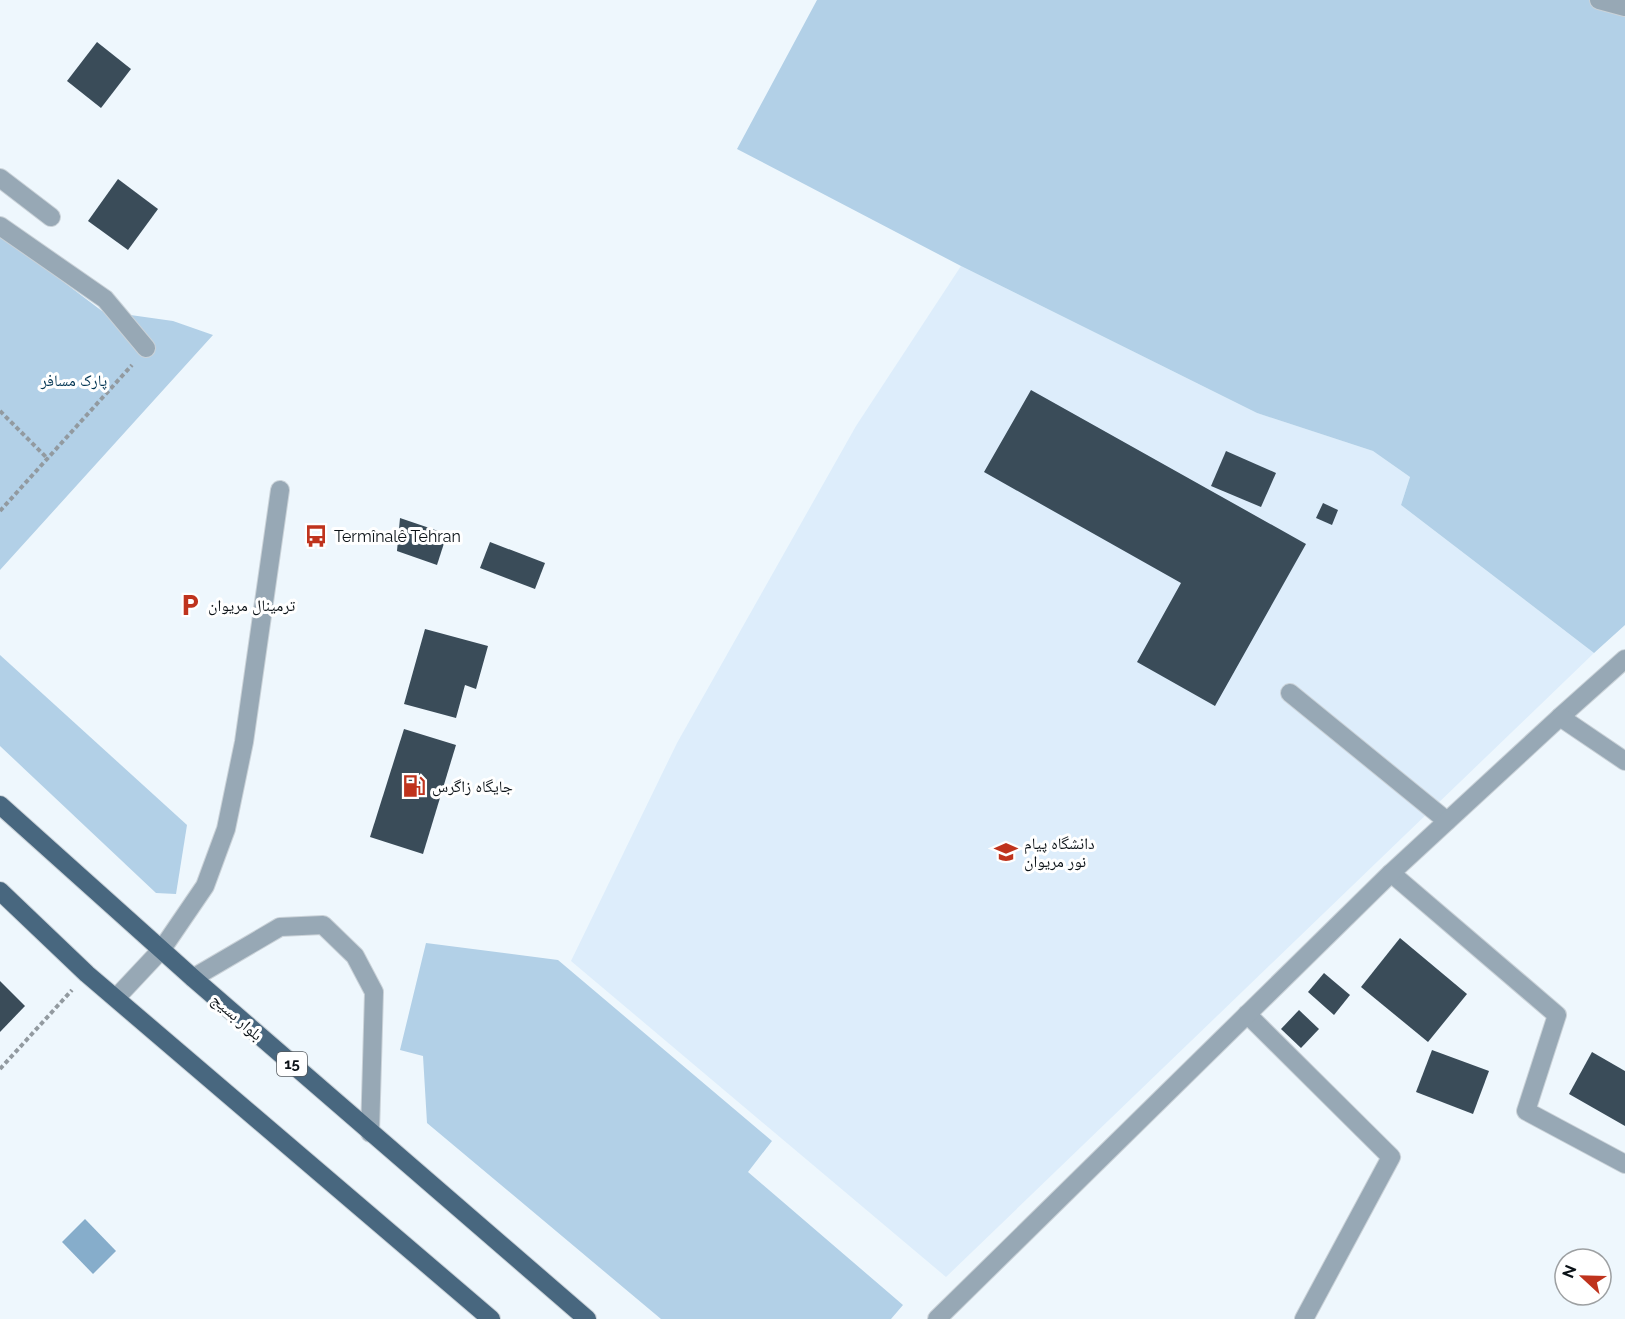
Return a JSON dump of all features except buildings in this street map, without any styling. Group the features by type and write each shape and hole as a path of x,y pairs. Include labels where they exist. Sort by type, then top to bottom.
{"main road":[{"name":"بلوار بسیج","path":"0,805 370,1133 587,1319"},
{"path":"0,891 87,974 490,1319"}],"street":[{"path":"1599,0 1625,8"},
{"path":"0,178 51,217"},
{"path":"0,226 105,299 146,348"},
{"path":"116,998 162,949 205,886 226,829 244,742 280,490"},
{"path":"937,1319 1391,873 1625,659"},
{"path":"1290,693 1447,821"},
{"path":"1560,717 1625,761"},
{"path":"1391,873 1557,1016 1526,1111 1625,1164"},
{"path":"193,978 280,927 323,925 356,956 374,992 370,1133"},
{"path":"1247,1014 1391,1157 1304,1319"}],"path":[{"path":"0,512 146,348"},
{"path":"0,411 48,459"},
{"path":"0,1069 87,974"}],"shaded area":[{"name":"دانشگاه پیام نور مریوان","path":"961,266 1257,413 1373,451 1410,477 1401,505 1594,653 946,1277 571,961 677,743 856,426"},
{"path":"85,1219 116,1251 93,1274 62,1242"}],"green space":[{"path":"817,0 1625,0 1625,625 1594,653 1401,505 1410,477 1373,451 1257,413 961,266 737,149"},
{"name":"پارک مسافر","path":"0,234 102,311 173,321 213,335 0,570"},
{"path":"0,655 187,825 176,894 156,893 0,746"},
{"path":"426,943 558,960 772,1141 748,1172 903,1305 891,1319 661,1319 427,1123 423,1056 400,1050"}],"place":[{"name":"Termînalê Tehran","path":"316,536"},
{"name":"ترمینال مریوان","path":"190,605"},
{"name":"جایگاه زاگرس","path":"414,786"},
{"name":"دانشگاه پیام نور مریوان","path":"1006,852"}]}
